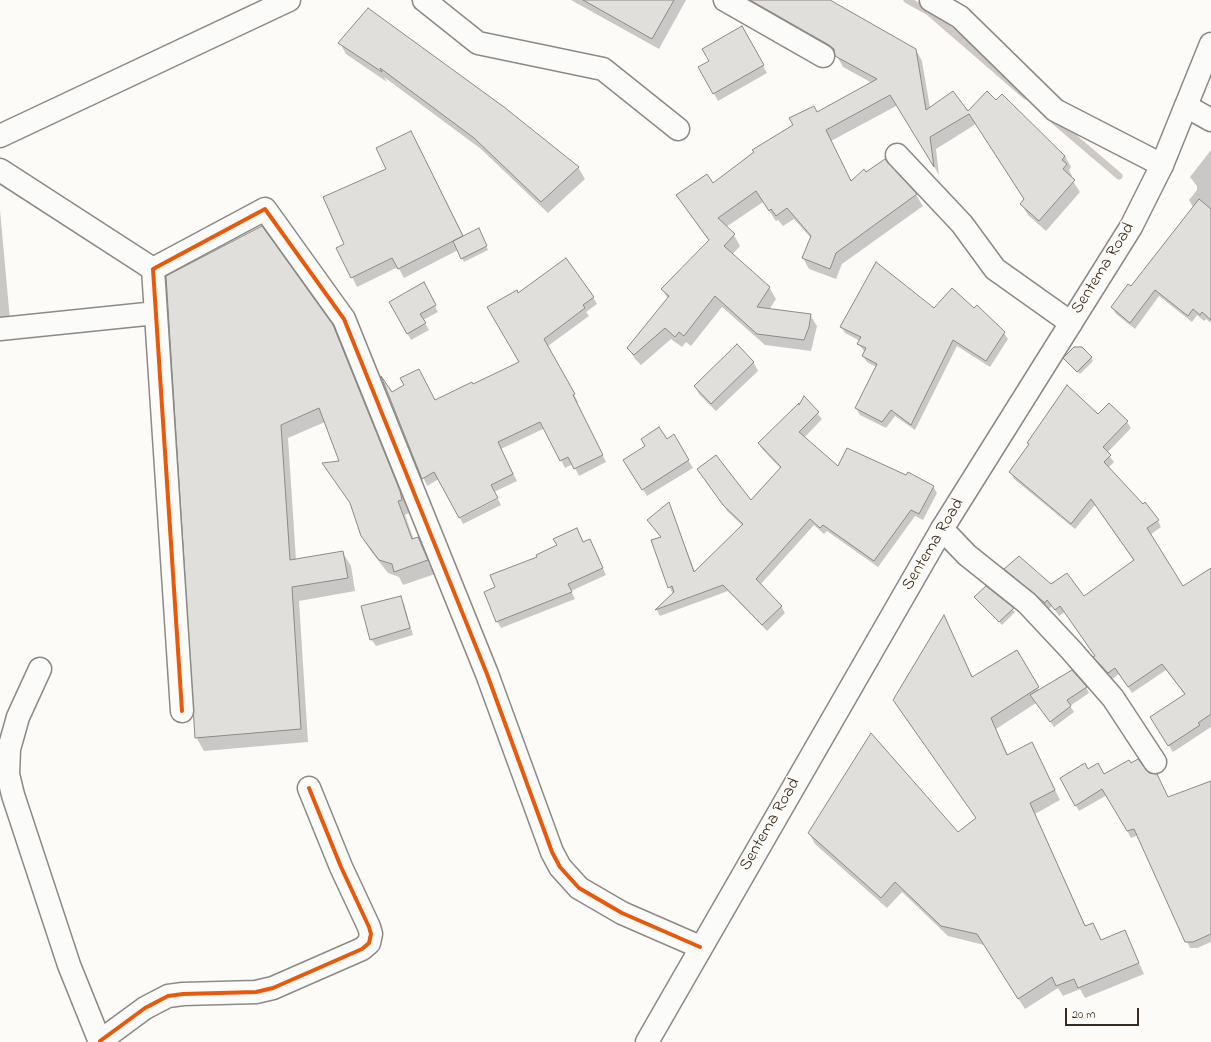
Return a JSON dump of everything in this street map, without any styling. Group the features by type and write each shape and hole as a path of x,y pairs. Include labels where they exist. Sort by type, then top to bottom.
{"street":[{"path":"0,136 262,6 289,0"},
{"path":"424,0 478,43 603,69 678,129"},
{"path":"725,0 823,56"},
{"path":"931,0 959,8 1055,110 1162,165"},
{"name":"Sentema Road","path":"647,1042 700,947 942,529 1131,227 1162,165 1211,44"},
{"path":"1186,106 1211,120"},
{"path":"897,155 962,224 994,269 1071,323"},
{"path":"0,170 153,269"},
{"path":"153,269 265,209 344,320 486,674 552,852 560,867 579,888 622,914 700,947"},
{"path":"153,269 182,711"},
{"path":"0,329 156,313"},
{"path":"942,529 967,554 1027,603 1071,650 1113,698 1155,762"},
{"path":"40,669 18,718 9,749 8,774 13,796 69,965 100,1042 145,1008 168,996 183,994 256,992 273,988 362,949 369,943 371,934 369,927 341,867 309,788"}],"building":[{"path":"583,0 674,0 652,39"},
{"path":"750,0 830,0 916,49 926,110 953,91 968,111 987,91 996,100 1002,94 1065,156 1062,160 1067,164 1063,169 1075,180 1039,221 1020,204 1024,199 969,114 930,137 934,167 890,95 826,130 851,181 864,169 866,172 885,159 917,194 836,253 830,269 802,258 811,236 787,208 776,216 771,209 769,211 756,191 718,218 735,234 724,246 770,287 757,307 811,314 809,327 804,340 757,334 715,296 684,336 679,332 675,337 665,328 634,355 627,348 669,296 661,289 709,240 676,195 707,174 713,183 754,152 752,150 793,125 789,118 814,106 817,112 877,79 835,56 834,49 829,45"},
{"path":"368,8 504,107 579,167 541,202 474,138 380,68 382,72 338,43"},
{"path":"742,26 764,65 713,94 698,67 709,61 702,49"},
{"path":"411,131 463,236 398,269 392,258 351,278 336,248 344,244 323,197 386,169 376,148"},
{"path":"1199,199 1211,209 1211,320 1202,312 1200,315 1193,309 1188,316 1155,290 1130,323 1111,307 1128,284 1131,286"},
{"path":"262,226 333,325 400,491 402,500 398,501 412,539 418,537 428,560 394,572 392,564 379,560 361,536 350,503 322,463 339,461 319,408 281,425 290,560 343,551 348,578 292,587 301,729 195,738 166,276"},
{"path":"479,228 487,246 461,259 453,241"},
{"path":"566,258 594,297 583,305 585,308 544,339 575,394 573,395 603,455 574,469 568,457 560,461 540,422 498,442 513,474 491,485 498,498 459,518 434,472 422,479 381,376 392,392 404,385 400,378 419,369 435,400 519,362 487,307 517,290 518,293"},
{"path":"876,262 934,308 952,288 974,308 977,305 1005,332 986,361 953,340 911,425 891,410 882,422 855,408 877,364 862,356 866,348 857,344 861,337 840,327"},
{"path":"424,282 436,305 420,314 426,323 407,334 389,302"},
{"path":"737,344 754,362 711,404 694,386"},
{"path":"1074,347 1082,347 1092,357 1077,372 1063,358"},
{"path":"1067,385 1098,414 1109,403 1128,421 1103,447 1111,455 1104,462 1143,504 1145,502 1159,520 1147,528 1183,586 1211,568 1211,714 1198,723 1200,725 1168,746 1150,717 1185,694 1162,664 1128,687 1115,668 1108,673 1093,657 1095,656 1060,606 1055,610 1047,600 1045,603 1004,569 1019,556 1051,584 1067,573 1084,596 1134,560 1091,499 1071,524 1009,472"},
{"path":"804,396 819,412 799,432 838,466 847,448 906,475 908,472 934,486 919,514 911,510 874,561 823,525 820,528 810,519 756,579 782,606 762,625 723,585 655,610 674,592 672,586 668,588 651,540 661,537 647,520 669,502 694,572 743,524 723,505 697,469 716,455 751,500 781,467 758,443 799,403 799,405"},
{"path":"659,427 667,439 674,434 689,460 642,490 623,460 645,446 641,439"},
{"path":"577,528 583,542 590,539 603,568 568,584 572,592 496,622 484,592 495,587 490,575 537,557 536,555 557,545 553,539"},
{"path":"986,586 1014,608 999,622 974,597"},
{"path":"401,596 410,628 370,640 361,606"},
{"path":"944,615 972,677 1017,650 1039,687 991,718 1007,755 1032,742 1055,790 1030,803 1085,926 1093,923 1101,940 1125,930 1139,963 1078,988 1074,979 1056,986 1052,977 1018,999 977,934 941,926 895,882 881,898 808,833 871,733 958,832 976,818 893,700"},
{"path":"1072,670 1087,687 1067,700 1071,706 1050,722 1030,695"},
{"path":"1138,759 1149,773 1157,774 1168,797 1211,781 1211,934 1193,942 1185,942 1134,829 1127,831 1102,789 1075,806 1060,778 1085,763 1088,769 1098,763 1104,774 1129,760 1131,763"}],"waterway":[{"path":"907,0 929,12 1026,96"},
{"path":"1051,118 1119,176"}],"cycle path":[{"path":"182,711 153,269 265,209 344,319 487,674 552,852 560,867 579,888 622,913 700,947"},
{"path":"100,1041 145,1008 168,996 183,994 256,992 273,988 362,949 369,943 371,934 369,927 341,867 309,788"}]}
